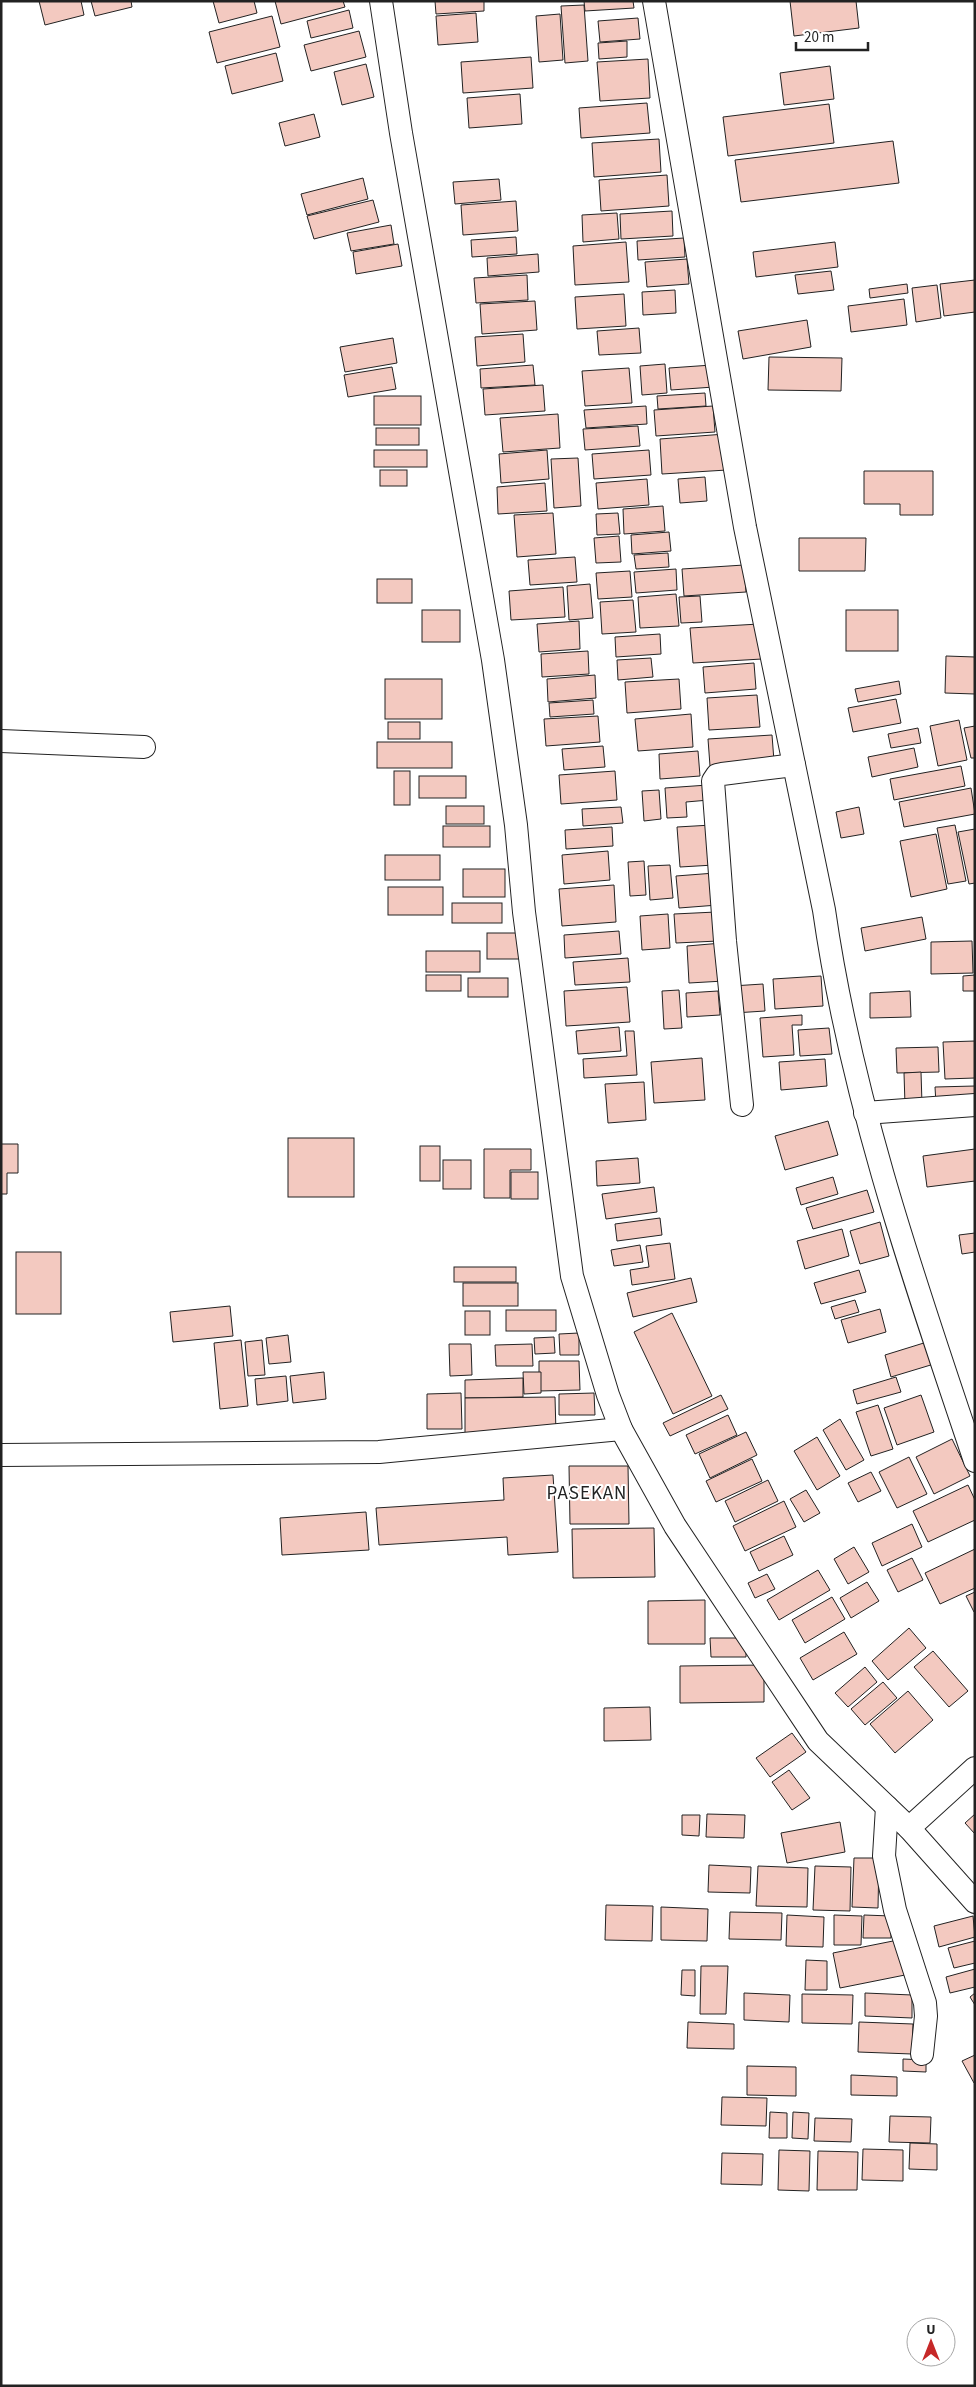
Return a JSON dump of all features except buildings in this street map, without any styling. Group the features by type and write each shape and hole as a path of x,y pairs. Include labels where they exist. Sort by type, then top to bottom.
{"street":[{"path":"381,1 403,143 493,660 516,825 524,912 572,1276 608,1395 621,1429 675,1526 818,1741 909,1828 975,1902"},
{"path":"654,1 746,528 824,910 831,956 866,1114 905,1253 975,1461"},
{"path":"1,741 144,747"},
{"path":"742,1104 725,941 713,781 722,774 794,765"},
{"path":"866,1114 975,1105"},
{"path":"1,1455 379,1452 621,1429"},
{"path":"909,1828 975,1768"},
{"path":"887,1807 884,1856 895,1910 925,2003 926,2016 922,2054"}],"district":[{"name":"PASEKAN","path":"587,1493"}]}
